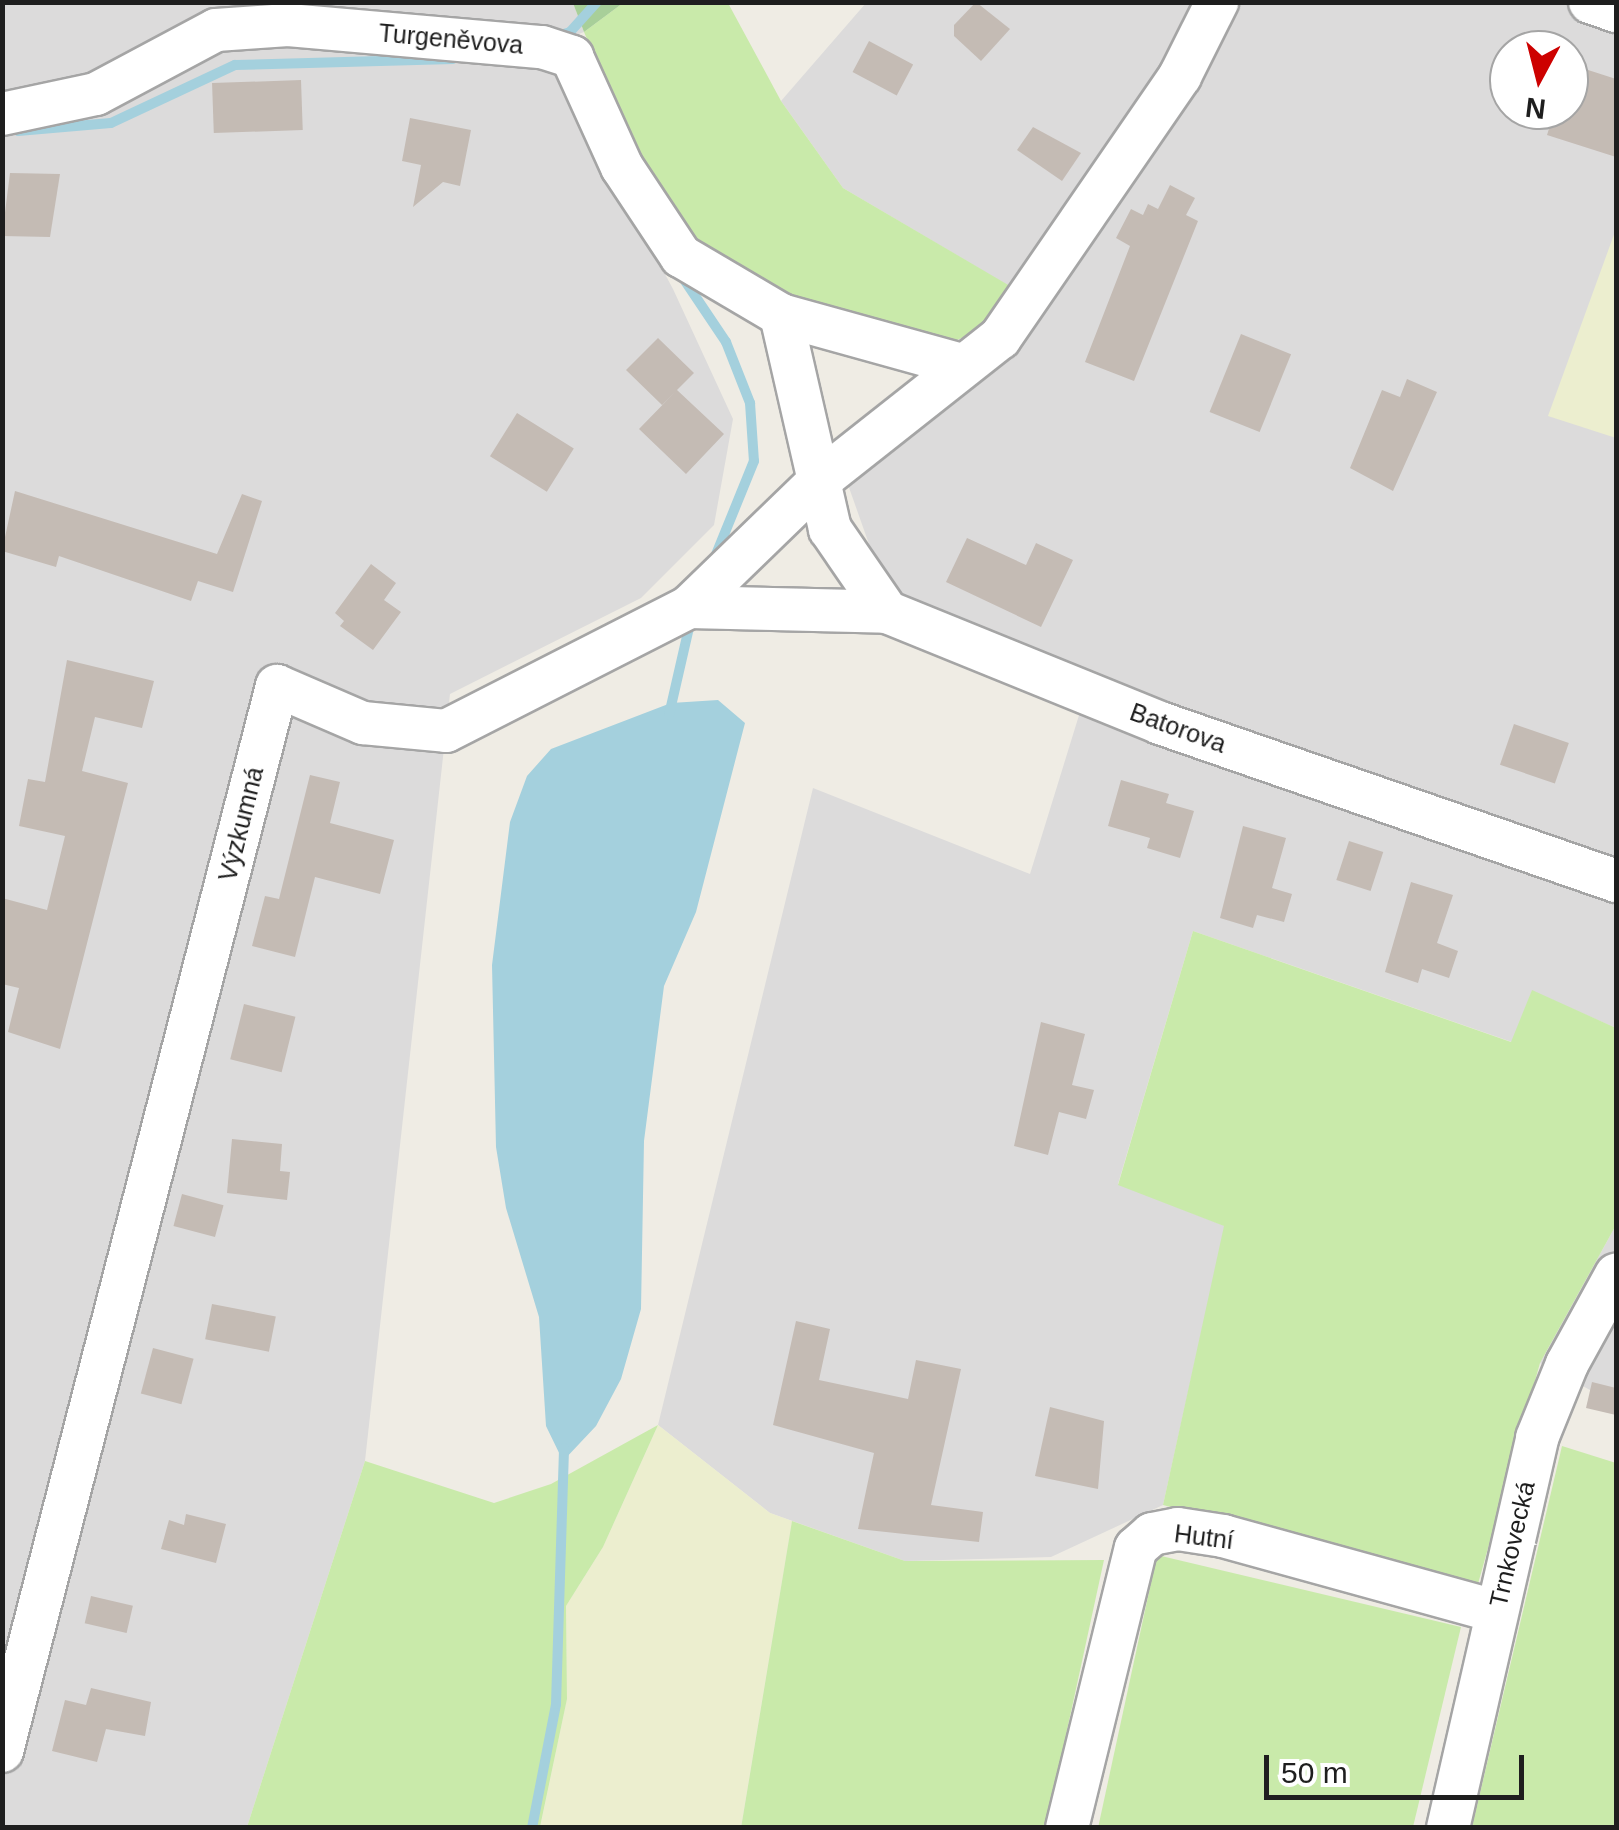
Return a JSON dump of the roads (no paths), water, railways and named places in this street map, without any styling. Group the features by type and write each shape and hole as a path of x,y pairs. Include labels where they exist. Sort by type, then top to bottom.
{"street":[{"path":"961,365 1000,338 1180,76 1217,2"},
{"path":"1590,2 1616,11"},
{"name":"Turgeněvova","path":"2,114 96,94 216,30 288,26 542,47 572,57 622,167 681,256 781,315 961,365"},
{"path":"781,315 830,529 887,612"},
{"name":"Výzkumná","path":"2,1751 277,686 363,723 446,730 689,607 820,480 961,365"},
{"path":"689,607 887,612"},
{"name":"Batorova","path":"887,612 1160,723 1616,881"},
{"name":"Trnkovecká","path":"1448,1828 1546,1412 1616,1274"},
{"name":"Hutní","path":"1067,1828 1136,1548 1152,1534 1178,1529 1222,1536 1496,1612"}],"water":[{"path":"718,700 745,723 696,912 664,986 644,1141 641,1309 621,1379 596,1426 563,1461 546,1426 539,1317 506,1208 496,1147 492,965 510,822 527,776 551,749 671,703"}],"waterway":[{"path":"557,36 570,32 597,2"},
{"path":"18,131 111,123 235,65 453,59"},
{"path":"681,275 726,342 750,403 754,461 713,562"},
{"path":"669,715 691,619"},
{"path":"532,1828 556,1704 564,1448"}]}
